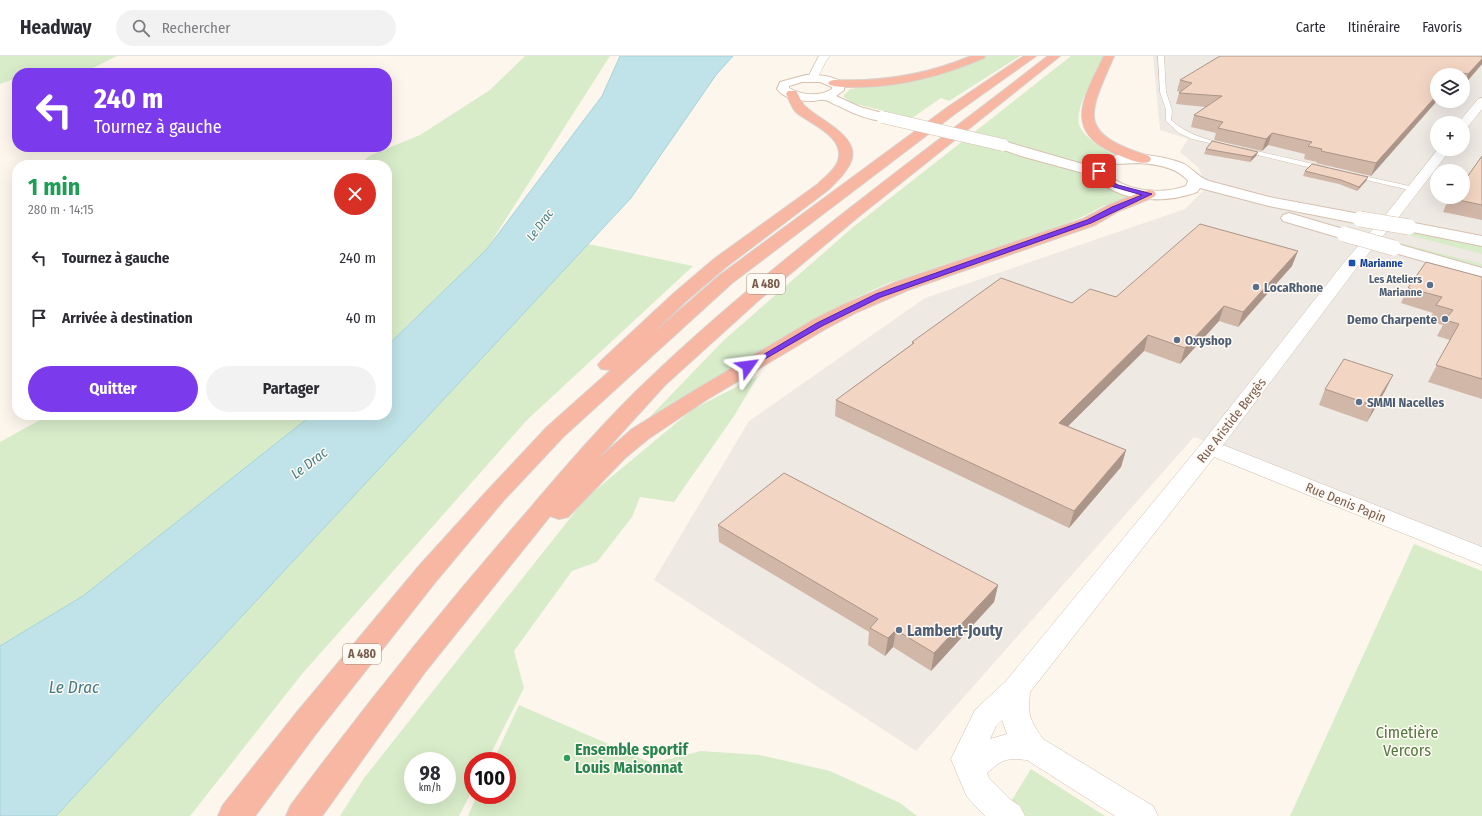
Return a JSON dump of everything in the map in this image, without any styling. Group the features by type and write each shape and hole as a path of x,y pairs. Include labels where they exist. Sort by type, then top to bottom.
{"highway":[{"path":"834,83 865,85 910,79 949,70 980,56"},
{"name":"A 480","path":"235,816 304,726 428,573 495,496 555,432 726,279 946,114 1031,56"},
{"name":"A 480","path":"303,816 382,708 447,624 613,427 656,383 767,283 1055,56"},
{"path":"1109,56 1087,110 1088,122 1093,131 1108,144 1122,152 1144,159"},
{"path":"555,432 569,402 639,334 720,263 823,187 839,173 845,165 847,156 846,148 842,141 833,131 800,109 797,105 796,98 792,94"},
{"path":"510,548 553,516 617,453 640,434 712,388 820,324 896,288 1089,222 1114,208 1149,194"}],"main road":[{"path":"812,79 834,83 838,86 838,90 826,96 809,97 792,94 782,87 784,84 796,80 812,79"},
{"path":"826,96 856,110 1007,146 1112,161 1144,159 1175,166 1187,172 1195,181 1220,189 1270,201 1353,226 1474,257"},
{"path":"1007,146 1099,174 1105,180 1116,186 1131,191 1149,194 1178,193 1230,202 1353,226 1401,238 1482,273"},
{"path":"1099,174 1101,166 1112,161"},
{"path":"1178,193 1192,188 1195,181"},
{"path":"1401,238 1482,241"}],"street":[{"path":"812,79 821,60 825,56"},
{"path":"1470,117 1482,101"},
{"name":"Rue Aristide Bergès","path":"970,770 966,759 985,718 1016,689 1210,448 1352,263 1440,156"},
{"name":"Rue Denis Papin","path":"1210,448 1482,556"},
{"path":"1016,689 1014,713 1018,727 1032,748 1142,816"},
{"path":"1009,816 1000,810 978,787 970,770 992,751 1011,746 1032,748"}],"lane":[{"path":"1161,56 1163,92 1169,110 1168,120 1191,138 1334,171"},
{"path":"1342,172 1414,189"}],"shaded area":[{"path":"1153,56 1482,56 1482,552 1194,437 916,751 654,580 749,421 925,298 1185,209 1207,187 1198,167 1180,152 1188,139 1160,130"}],"green space":[{"path":"0,56 117,56 93,68 12,68 12,80 0,84"},
{"path":"525,56 610,56 486,250 392,341 392,160 365,160 369,156 379,152 392,152 392,147 420,135 490,90"},
{"path":"984,56 1020,56 949,101 941,98 912,118 852,103 843,96 850,89 939,75"},
{"path":"1071,56 1104,56 1086,92 1079,112 1078,120 1080,127 1086,135 1113,155 1084,174 1102,186 1131,196 1103,206 1082,217 1057,227 886,284 849,301 810,321 643,424 723,341 852,228"},
{"path":"1393,227 1482,244 1482,254 1397,232"},
{"path":"1396,242 1482,264 1482,271 1393,245"},
{"path":"588,244 693,266 527,420 302,674 190,816 56,816"},
{"path":"758,376 734,416 674,502 640,497 632,517 597,562 572,571 514,651 524,688 492,752 464,752 464,804 465,804 459,816 340,816 364,778 586,498 693,409"},
{"path":"40,420 306,420 83,596 0,646 0,442"},
{"name":"Cimetière Vercors","path":"1414,544 1482,571 1482,816 1290,816"},
{"name":"Ensemble sportif Louis Maisonnat","path":"519,705 652,763 701,751 760,755 830,771 900,803 917,816 468,816 473,804 516,804 516,752 497,752"},
{"path":"1031,769 1105,816 1002,816"}],"water":[{"name":"Le Drac","path":"620,56 733,56 716,75 631,198 56,816 0,816 0,646 83,596 306,420 392,420 392,341 486,250 602,96"}],"building":[{"path":"1220,56 1482,56 1482,59 1470,72 1470,68 1430,68 1430,103 1376,163 1321,151 1322,149 1308,146 1312,142 1272,133 1266,139 1218,128 1223,122 1194,115 1222,96 1179,93 1192,83 1180,80"},
{"path":"1212,141 1258,152 1252,157 1206,149"},
{"path":"1482,156 1482,205 1470,202 1470,173"},
{"path":"1312,164 1368,177 1359,187 1341,180 1305,171"},
{"path":"1200,224 1298,251 1243,312 1224,306 1185,348 1148,335 1059,423 1126,450 1074,511 836,400 914,343 912,342 1001,278 1072,303 1090,289 1116,297"},
{"path":"1426,262 1482,277 1482,379 1436,365 1459,324 1445,320 1453,310 1436,305 1442,297 1408,288"},
{"path":"1344,359 1393,375 1374,406 1325,389"},
{"path":"784,473 998,585 934,653 896,630 888,638 870,628 878,619 718,525"}],"place":[{"name":"Marianne","path":"1352,263"},
{"name":"Les Ateliers Marianne","path":"1430,285"},
{"name":"LocaRhone","path":"1256,287"},
{"name":"Demo Charpente","path":"1445,319"},
{"name":"Oxyshop","path":"1177,340"},
{"name":"SMMI Nacelles","path":"1359,402"},
{"name":"Lambert-Jouty","path":"899,630"},
{"name":"Ensemble sportif Louis Maisonnat","path":"567,758"}],"route":[{"path":"748,366 773,350 820,324 849,309 902,286 1089,222 1114,208 1149,194 1131,191 1116,186 1101,177 1099,171"}]}
